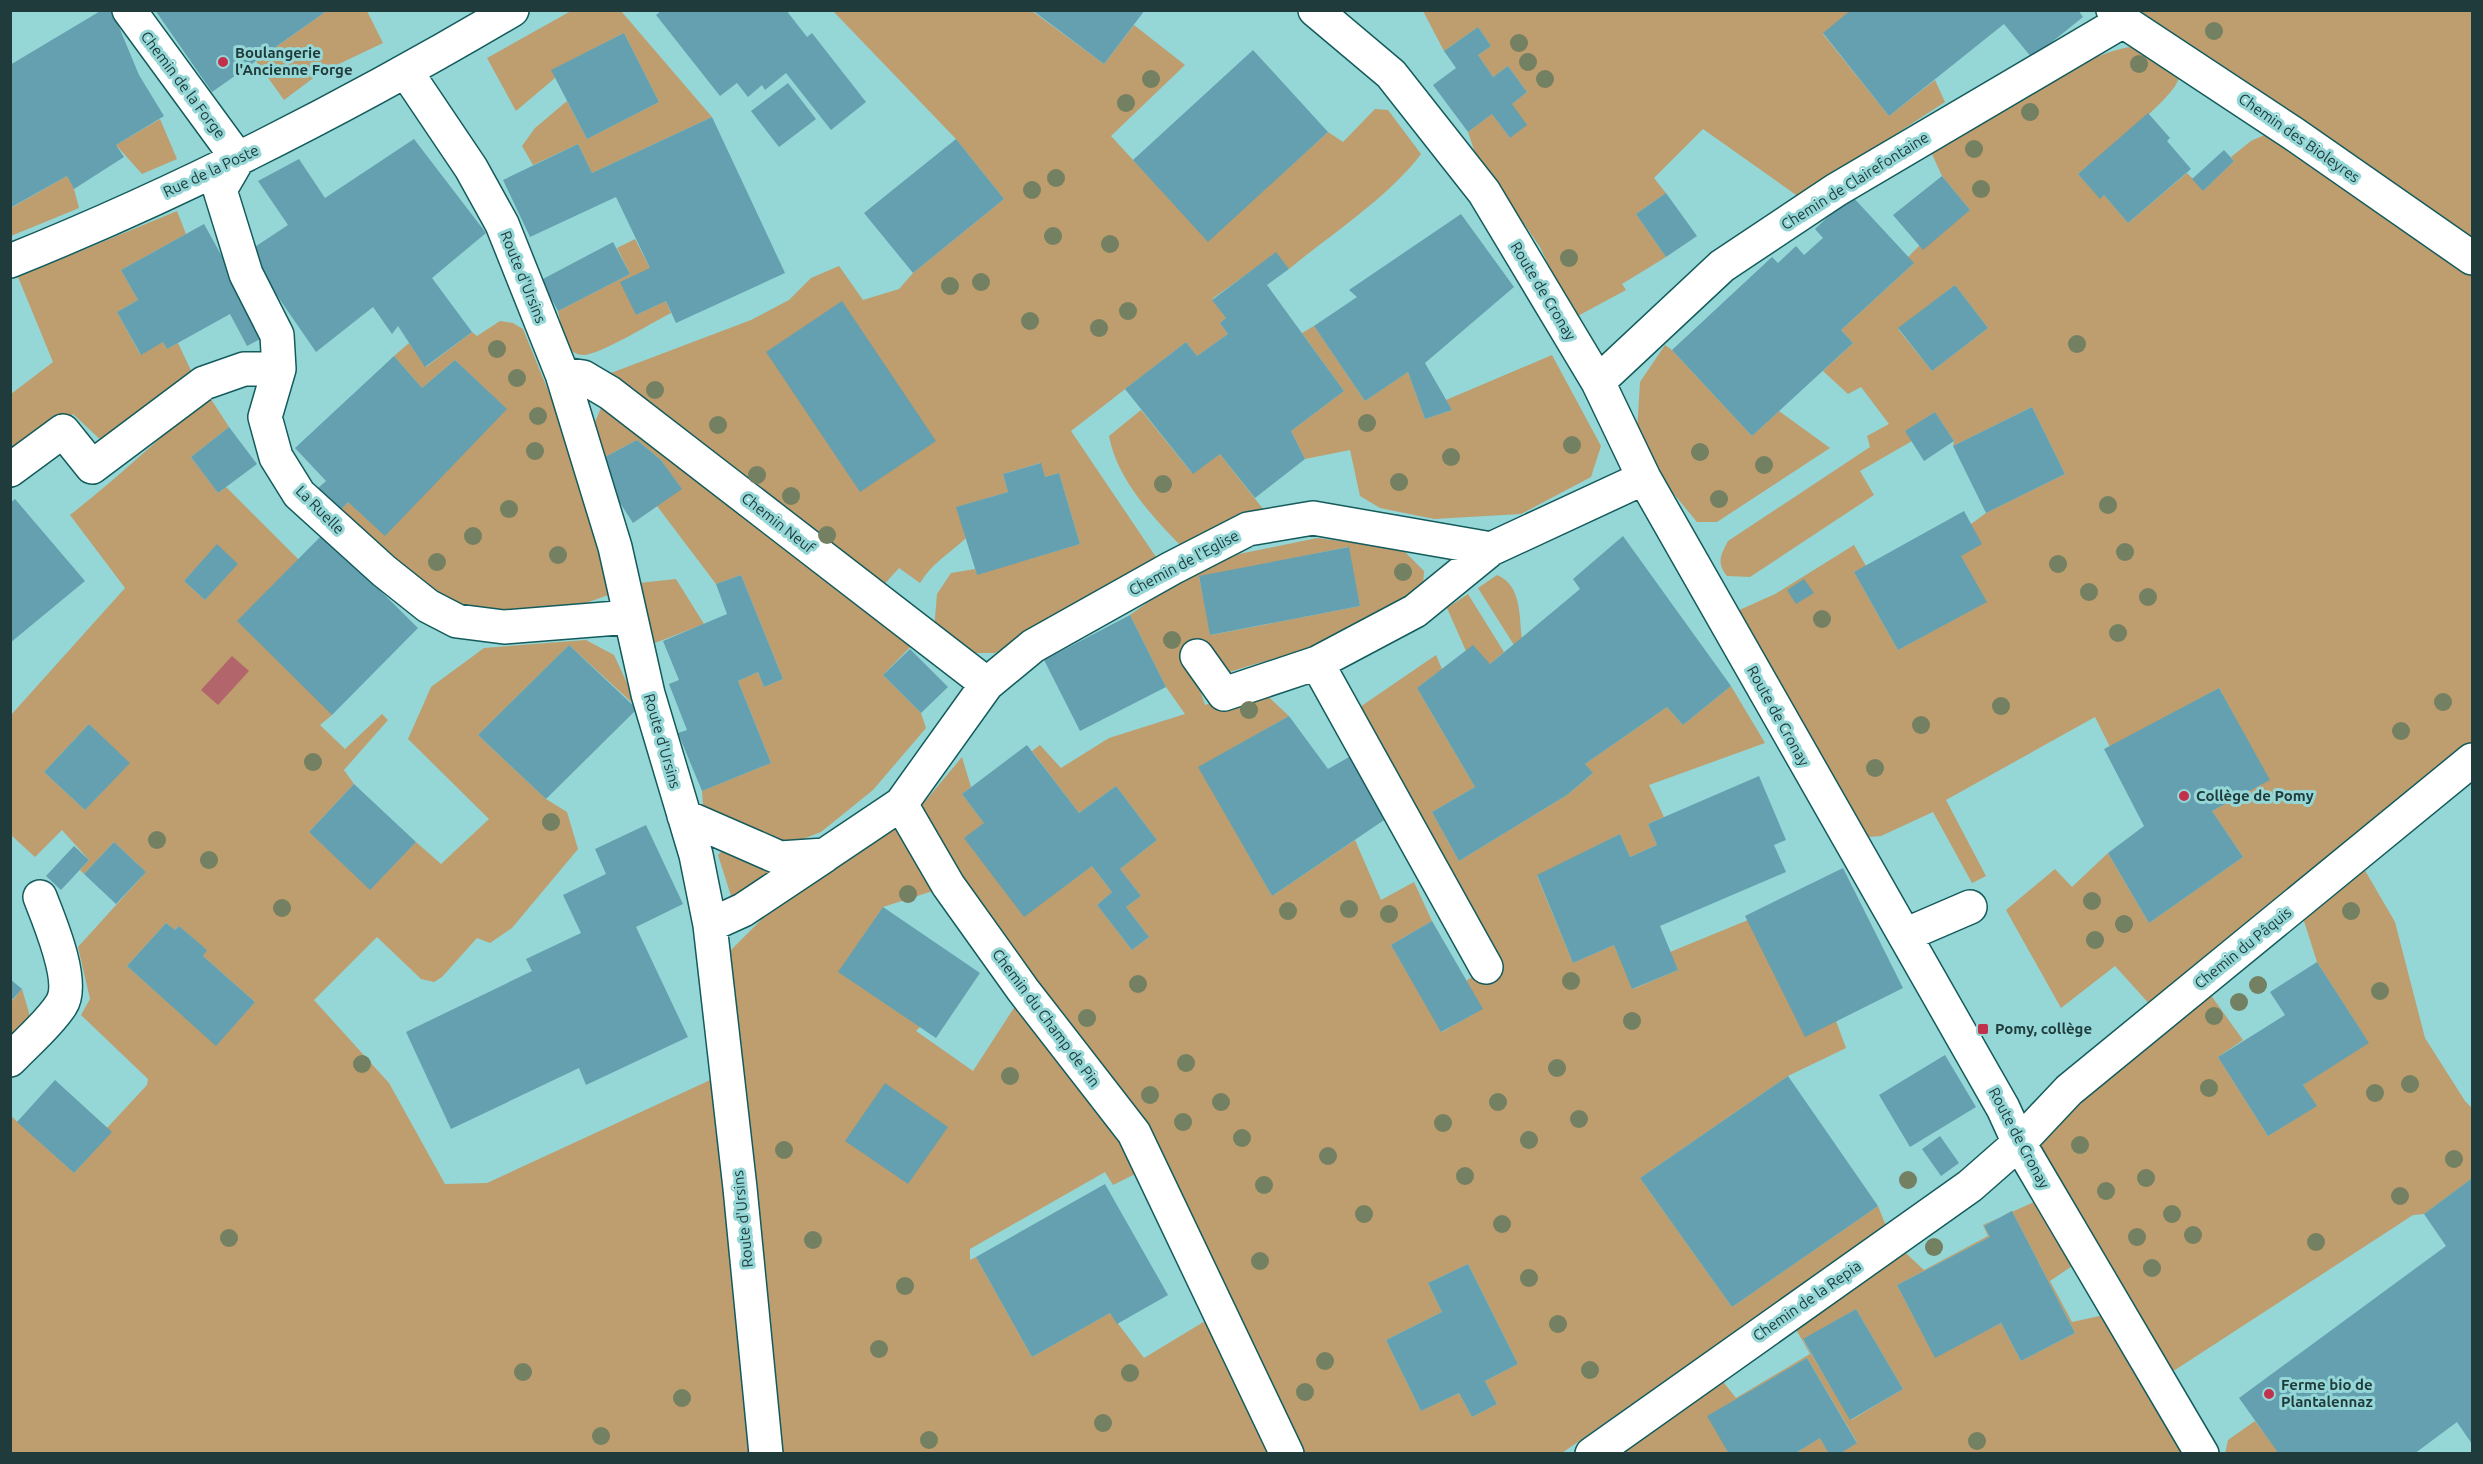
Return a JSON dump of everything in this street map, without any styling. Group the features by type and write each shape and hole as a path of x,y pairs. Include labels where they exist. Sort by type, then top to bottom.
{"street":[{"name":"Chemin de la Forge","path":"129,10 238,159"},
{"name":"Rue de la Poste","path":"10,261 238,159 407,73 512,10"},
{"name":"Route de Cronay","path":"1315,10 1391,74 1484,192 1598,382 1644,478 1848,840 2003,1108 2019,1143 2202,1454"},
{"name":"Chemin de Clairefontaine","path":"1598,382 1722,266 1836,190 2118,16"},
{"name":"Chemin des Bioleyres","path":"2118,16 2472,258"},
{"name":"Route d'Ursins","path":"407,73 471,168 502,224 562,374 615,547 648,694 696,855 710,925 740,1188 766,1454"},
{"path":"185,183 220,190 238,159"},
{"name":"La Ruelle","path":"220,190 246,274 277,335 279,369 265,417 276,457 299,494 384,571 428,606 457,621 504,627 630,617"},
{"path":"10,470 63,431 92,466 204,383 244,369 279,369"},
{"name":"Chemin Neuf","path":"562,374 583,377 609,393 987,684"},
{"path":"1197,656 1224,694 1317,663 1415,611 1491,549 1644,478"},
{"name":"Chemin de l'Eglise","path":"901,804 987,684 1032,646 1172,568 1248,529 1313,518 1491,549"},
{"path":"1317,663 1486,967"},
{"name":"Chemin du Pâquis","path":"2019,1143 2069,1090 2472,760"},
{"path":"710,925 743,910 901,804"},
{"name":"Chemin du Champ de Pin","path":"901,804 955,894 1023,990 1134,1133 1287,1454"},
{"path":"684,816 780,858 825,855"},
{"path":"10,1060 63,1003 66,989 64,972 40,897"},
{"path":"1905,935 1970,907"},
{"name":"Chemin de la Repia","path":"1592,1454 1970,1186 2019,1143"}],"shaded area":[{"path":"328,10 367,11 383,43 320,73 284,100 256,61"},
{"path":"571,11 621,11 712,117 592,173 578,144 533,165 522,146 535,128 567,101 587,139 659,102 624,33 552,70 555,78 516,111 487,58"},
{"path":"833,11 1032,11 1104,64 1134,25 1185,65 1111,136 1208,241 1328,132 1343,142 1375,109 1388,110 1421,154 1408,170 1376,200 1289,269 1276,253 1212,299 1226,318 1220,323 1228,334 1197,356 1186,342 1071,431 1156,557 1126,578 995,653 966,653 934,630 937,594 951,573 975,569 977,574 1080,544 1059,473 1045,477 1040,463 1003,474 1008,492 957,507 966,538 935,564 920,583 899,568 880,589 614,387 611,373 751,320 789,300 811,278 839,266 863,300 899,289 913,273 1004,199 956,139"},
{"path":"1423,11 1851,11 1823,34 1889,116 1935,80 1945,102 1799,197 1703,129 1654,178 1666,193 1636,214 1666,257 1622,284 1626,290 1574,318 1540,247 1475,153 1468,132 1492,114 1510,138 1512,104 1527,92 1508,66 1493,77 1478,55 1491,46 1478,27 1444,51"},
{"path":"2135,11 2472,11 2472,779 2363,867 2395,922 2425,1038 2465,1101 2472,1108 2472,1182 2470,1180 2424,1214 2413,1215 2175,1370 2159,1370 2026,1145 2205,987 2243,1040 2218,1057 2268,1136 2316,1106 2303,1085 2368,1042 2317,962 2303,918 2153,1008 2115,966 2061,1008 2006,910 2055,869 2072,887 2108,853 2149,923 2243,857 2212,811 2269,780 2219,688 2110,747 2095,717 1946,800 1986,876 1972,883 1933,812 1881,836 1855,838 1726,616 1775,594 1854,545 1866,566 1854,572 1898,650 1986,602 1961,556 1971,524 1986,513 2065,474 2032,407 1953,446 1954,441 1935,412 1906,431 1912,441 1860,471 1874,495 1750,577 1727,576 1722,567 1721,558 1728,541 1870,447 1867,436 1889,424 1861,387 1848,394 1823,371 1853,343 1841,330 1913,264 1908,257 1920,245 1970,210 1942,176 1931,152 2005,104 2068,70 2098,56 2125,48 2146,46 2157,50 2174,62 2178,80 2173,89 2149,114 2078,174 2100,198 2104,195 2128,223 2187,173 2204,190 2234,161 2231,157 2251,141 2271,132","holes":["1955,285 1988,328 1932,371 1898,329"]},
{"path":"160,119 177,159 142,174 116,145"},
{"path":"67,176 74,189 79,208 11,236 11,208"},
{"path":"177,211 186,234 121,270 138,300 117,312 140,354 163,342 167,349 178,343 194,377 104,443 73,414 11,458 11,394 53,362 18,277"},
{"path":"635,239 650,268 636,315 666,301 671,313 601,350 583,355 574,352 566,347 558,311 630,274 617,248"},
{"path":"500,321 513,323 523,329 552,400 604,555 608,595 569,608 526,615 504,615 462,608 431,592 339,512 348,502 385,535 506,409 455,360 422,388 394,356 409,343 426,367 472,332 477,336"},
{"path":"1314,326 1365,401 1408,372 1425,419 1452,410 1446,400 1552,355 1601,446 1591,477 1521,514 1434,519 1380,508 1360,496 1350,450 1305,459 1291,431 1344,391 1302,333"},
{"path":"1665,345 1752,436 1779,411 1830,448 1717,522 1697,522 1673,493 1637,432 1640,382"},
{"path":"209,396 229,427 191,457 218,493 226,487 298,559 332,715 320,725 345,749 382,714 388,720 344,770 354,784 309,832 370,889 416,842 441,864 489,819 408,739 431,687 484,648 586,640 614,655 639,709 569,645 478,735 546,799 567,812 578,849 512,928 490,943 477,938 442,977 434,982 421,979 377,937 314,1000 389,1083 445,1184 487,1183 732,1070 728,953 772,909 898,815 942,888 883,907 839,972 920,1027 916,1031 973,1071 1021,997 1143,1170 1113,1185 1105,1172 970,1249 970,1260 976,1257 1032,1357 1110,1313 1144,1358 1215,1315 1281,1453 11,1453 10,1115 74,1173 111,1132 107,1128 147,1085 148,1079 81,1015 90,999 78,947 146,872 114,842 84,874 80,870 89,860 62,830 35,857 11,835 11,715 125,588 70,515","holes":["217,545 237,564 205,600 184,581","89,724 129,763 85,810 44,772","166,923 175,930 179,926 206,950 203,956 255,1002 216,1045 127,966"]},
{"path":"601,408 618,416 914,643 883,675 921,713 926,728 873,790 821,832 782,847 703,805 702,791 771,763 738,681 758,672 764,687 783,679 741,575 716,584 657,506 681,488 661,460 637,440 605,457 595,422"},
{"path":"1141,410 1192,473 1220,454 1263,509 1237,519 1188,547 1180,545 1137,495 1119,467 1113,452 1109,436"},
{"path":"1317,538 1402,549 1424,571 1423,586 1402,603 1380,617 1332,640 1229,672 1205,651 1191,663 1205,705 1257,686 1289,716 1199,767 1272,896 1355,840 1381,900 1414,882 1432,921 1391,945 1442,1032 1482,1009 1466,981 1486,967 1357,709 1436,655 1442,669 1417,688 1475,787 1432,812 1459,861 1567,795 1592,774 1585,764 1667,707 1683,725 1731,686 1765,743 1649,785 1664,817 1648,824 1657,845 1630,857 1620,834 1537,876 1573,963 1614,945 1633,989 1678,970 1670,952 1748,920 1836,1021 1846,1048 1788,1076 1640,1178 1732,1307 1878,1206 1886,1226 1562,1453 1304,1453 1150,1134 1028,975 920,821 922,805 962,757 971,787 962,794 984,823 1024,916 1092,866 1112,892 1097,905 1132,950 1149,937 1126,907 1141,896 1120,869 1157,840 1116,786 1079,813 1032,751 1040,745 1061,768 1109,738 1185,714 1166,687 1130,615 1181,578 1239,554","holes":["1348,547 1360,606 1211,635 1199,577","1468,1264 1518,1364 1485,1381 1497,1404 1472,1417 1459,1393 1421,1411 1386,1340 1442,1312 1428,1283"]},
{"path":"1497,575 1511,586 1518,602 1522,639 1514,645 1478,588"},
{"path":"676,579 704,624 647,646 630,584"},
{"path":"1468,594 1504,652 1490,664 1466,651 1447,608"},
{"path":"232,656 249,671 218,705 201,690"},
{"path":"724,849 775,873 732,899 718,855"},
{"path":"22,989 32,1023 11,1045 11,1002"},
{"path":"2045,1197 2081,1260 2050,1281 2072,1322 2113,1313 2197,1453 1839,1453 1857,1442 1807,1358 1708,1416 1729,1453 1597,1454 1714,1370 1736,1398 1810,1354 1790,1319 1896,1244 1924,1270 1988,1236 1983,1225 2001,1217 1984,1226 1990,1237 1897,1285 1935,1357 2001,1323 2021,1361 2075,1333 2012,1212","holes":["1856,1309 1903,1389 1851,1420 1803,1340"]},
{"path":"2255,1421 2279,1453 2225,1454 2228,1440"},
{"path":"1820,1438 1829,1453 1794,1454"}],"building":[{"path":"102,10 112,10 139,75 164,116 116,145 124,157 74,189 67,176 10,208 10,65"},
{"path":"155,10 328,10 212,92"},
{"path":"662,10 786,10 807,37 812,33 866,102 831,130 786,73 765,90 762,85 748,97 737,83 720,96 656,15"},
{"path":"1032,10 1145,10 1104,64"},
{"path":"1851,10 2078,10 2083,17 2032,58 2004,24 1889,116 1823,33"},
{"path":"1478,27 1491,46 1478,55 1493,77 1508,66 1527,92 1512,104 1527,125 1510,138 1492,114 1468,132 1433,85 1456,68 1444,51"},
{"path":"624,33 659,102 587,139 551,70"},
{"path":"1253,50 1328,132 1208,242 1133,160"},
{"path":"788,83 816,119 779,147 751,111"},
{"path":"2148,113 2170,138 2167,141 2191,169 2128,223 2104,195 2100,199 2078,174"},
{"path":"712,117 785,273 676,323 666,301 636,315 620,282 650,268 616,197 530,237 503,180 578,144 592,173"},
{"path":"414,139 486,233 432,278 472,332 425,367 398,326 392,334 373,307 316,352 247,252 288,225 258,181 299,159 325,198"},
{"path":"956,139 1004,199 913,273 864,213"},
{"path":"2224,150 2234,161 2203,191 2192,179"},
{"path":"1942,176 1970,210 1923,250 1893,215"},
{"path":"1666,193 1697,236 1666,257 1636,214"},
{"path":"1851,195 1914,263 1841,330 1853,343 1752,436 1672,350 1772,257 1778,263 1796,246 1804,255 1823,238 1815,229"},
{"path":"1461,214 1514,287 1425,363 1452,410 1425,419 1408,372 1365,401 1314,326 1357,297 1349,290"},
{"path":"204,224 266,336 247,346 230,314 167,349 163,342 141,355 117,312 138,300 121,270"},
{"path":"613,242 630,274 558,311 541,280"},
{"path":"1276,252 1289,269 1267,285 1344,391 1291,431 1305,459 1255,498 1220,454 1193,474 1125,389 1186,342 1197,356 1228,334 1220,323 1226,318 1212,300"},
{"path":"1955,285 1988,328 1932,371 1898,328"},
{"path":"842,301 936,441 860,492 766,352"},
{"path":"394,356 422,388 455,360 507,409 385,536 348,502 339,512 317,489 326,481 295,448"},
{"path":"2032,407 2065,474 1986,513 1953,446"},
{"path":"1935,412 1954,441 1924,461 1905,431"},
{"path":"229,427 257,464 218,493 191,457"},
{"path":"637,440 661,460 682,489 633,523 611,489 605,457"},
{"path":"1041,463 1045,477 1059,473 1080,544 977,575 956,507 1008,492 1003,474"},
{"path":"15,499 85,581 10,643 10,503"},
{"path":"1964,511 1982,544 1961,556 1987,602 1898,650 1854,572"},
{"path":"323,534 418,628 332,715 237,621"},
{"path":"1623,536 1731,686 1683,725 1667,707 1585,764 1593,773 1567,795 1459,861 1432,812 1475,787 1417,688 1473,645 1490,664 1580,589 1573,579"},
{"path":"217,544 238,564 205,600 184,581"},
{"path":"1349,547 1360,606 1210,635 1199,576"},
{"path":"741,575 783,679 764,687 758,672 738,681 771,763 702,791 678,733 687,730 669,684 679,680 663,641 727,614 716,584"},
{"path":"1804,579 1814,593 1796,604 1787,590"},
{"path":"1130,615 1166,687 1080,731 1044,660"},
{"path":"569,645 637,709 546,799 478,735"},
{"path":"910,649 948,687 921,713 883,675"},
{"name":"Collège de Pomy","path":"2219,688 2270,780 2212,811 2243,857 2149,923 2108,853 2144,826 2104,749"},
{"path":"1289,716 1328,769 1358,752 1393,814 1272,896 1198,767"},
{"path":"89,724 130,763 85,810 44,772"},
{"path":"1027,745 1079,813 1116,786 1157,840 1120,869 1141,896 1126,907 1149,937 1132,950 1097,905 1112,892 1092,866 1024,917 964,838 984,823 962,794"},
{"path":"1759,776 1786,840 1774,845 1786,872 1660,926 1678,970 1632,989 1614,945 1573,963 1537,875 1620,834 1630,857 1657,845 1648,824"},
{"path":"354,784 416,842 370,890 309,832"},
{"path":"646,825 683,904 636,927 688,1037 586,1085 579,1068 451,1129 406,1032 532,971 526,959 581,933 563,895 606,874 595,849"},
{"path":"114,842 146,872 116,904 84,874"},
{"path":"74,846 89,860 61,890 46,876"},
{"path":"1843,868 1903,988 1805,1037 1745,916"},
{"path":"883,907 980,973 936,1038 838,972"},
{"path":"1432,921 1483,1009 1441,1032 1391,945"},
{"path":"166,923 175,930 179,926 207,950 203,956 255,1002 216,1046 127,966"},
{"path":"2317,962 2369,1043 2303,1085 2317,1106 2268,1136 2218,1057 2285,1015 2270,992"},
{"path":"10,979 22,989 10,1002"},
{"path":"1945,1055 1976,1107 1910,1147 1879,1095"},
{"path":"1788,1076 1878,1206 1732,1307 1640,1178"},
{"path":"55,1080 112,1132 74,1173 17,1122"},
{"path":"885,1083 948,1127 908,1184 845,1141"},
{"path":"1940,1136 1959,1163 1941,1176 1922,1149"},
{"path":"2471,1179 2472,1444 2457,1422 2414,1454 2279,1454 2239,1398 2446,1246 2424,1214"},
{"path":"1105,1184 1168,1295 1117,1324 1110,1313 1032,1357 976,1257"},
{"path":"2012,1211 2075,1333 2021,1361 2001,1323 1935,1358 1897,1285 1990,1237 1984,1226"},
{"path":"1468,1264 1518,1364 1485,1381 1497,1404 1472,1417 1459,1393 1421,1411 1386,1340 1442,1312 1428,1283"},
{"path":"1856,1309 1903,1389 1850,1420 1803,1339"},
{"path":"1807,1358 1857,1443 1839,1454 1829,1454 1820,1438 1794,1454 1729,1454 1707,1416"}],"place":[{"name":"Boulangerie l'Ancienne Forge","path":"223,62"},
{"name":"Collège de Pomy","path":"2184,796"},
{"name":"Pomy, collège","path":"1983,1029"},
{"name":"Ferme bio de Plantalennaz","path":"2269,1394"}]}
